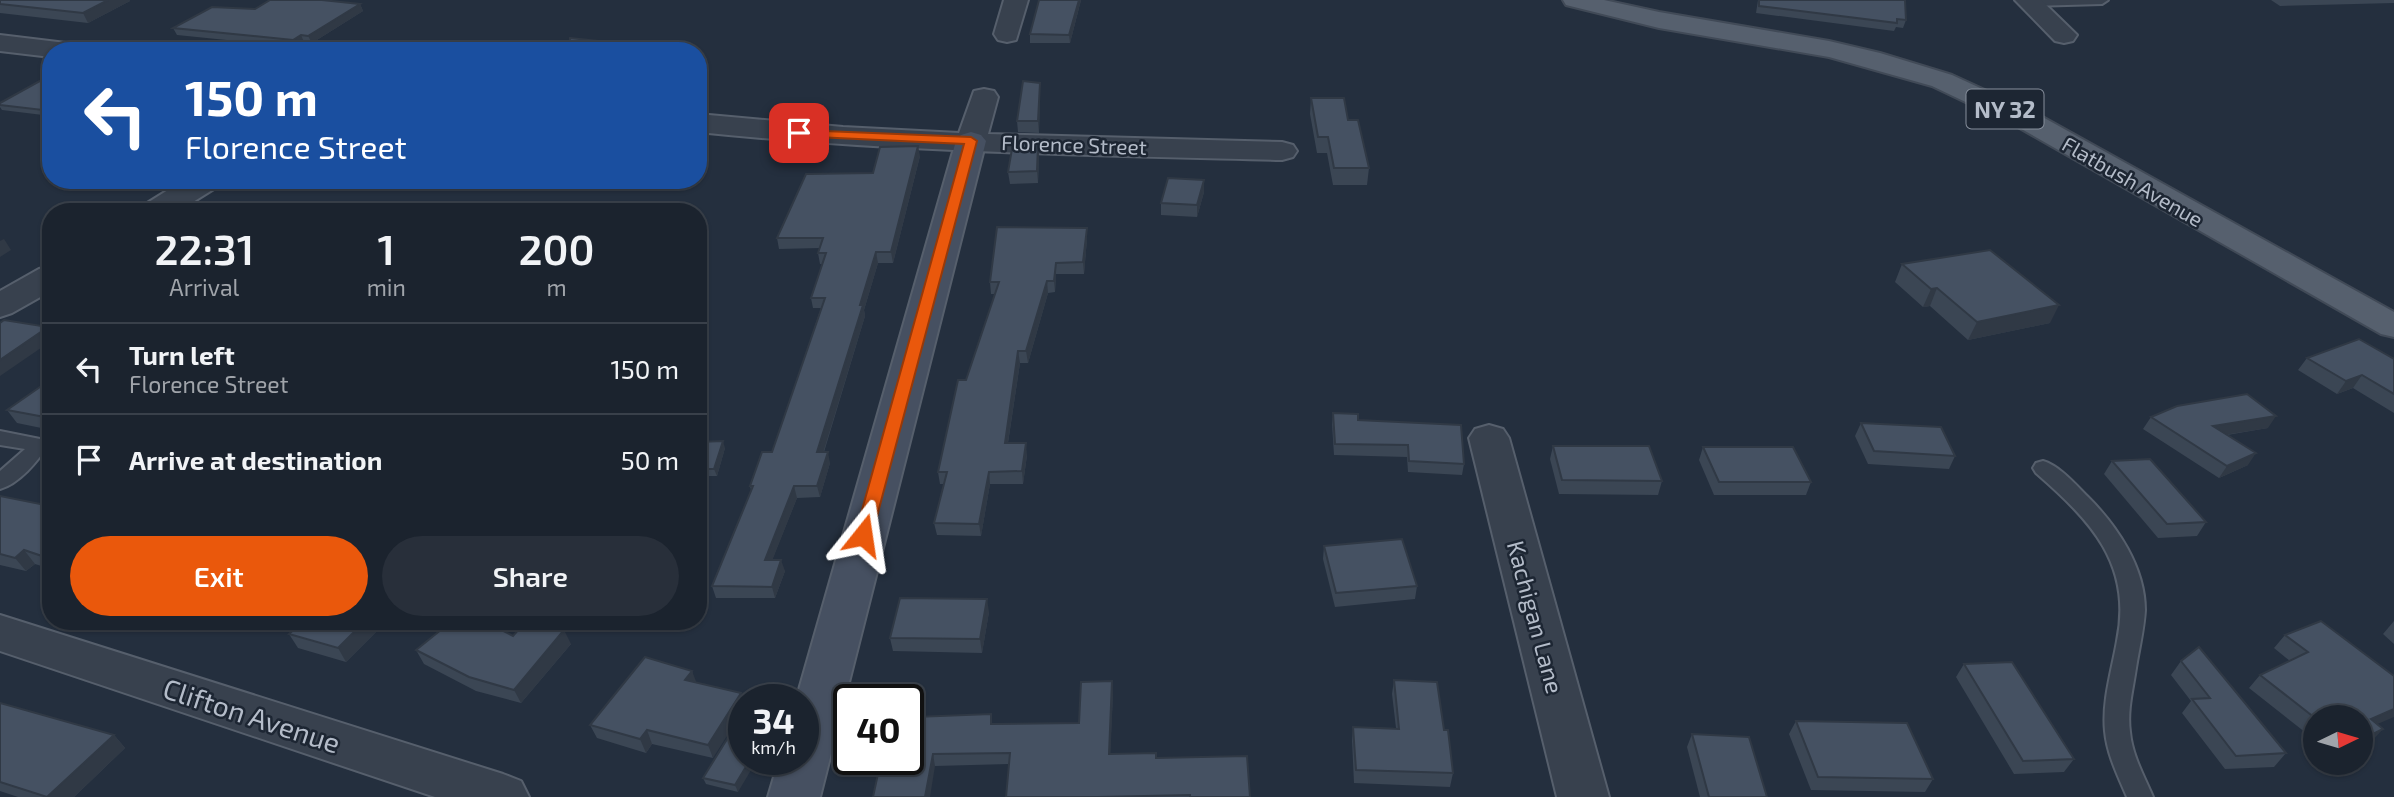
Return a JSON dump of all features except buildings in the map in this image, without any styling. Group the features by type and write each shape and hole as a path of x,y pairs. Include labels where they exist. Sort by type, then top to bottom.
{"main road":[{"name":"Flatbush Avenue","path":"1575,0 1656,19 1880,62 1943,81 2042,129 2205,223 2394,326"}],"street":[{"path":"1007,34 1016,0"},
{"path":"2028,1 2064,35"},
{"path":"0,43 42,48"},
{"path":"794,797 984,97"},
{"name":"Florence Street","path":"707,124 785,133 1282,151"},
{"path":"169,203 192,189"},
{"path":"0,306 42,281"},
{"name":"Kachigan Lane","path":"1489,438 1583,797"},
{"name":"Clifton Avenue","path":"0,633 503,797"}],"lane":[{"path":"2028,1 2102,0"},
{"path":"0,438 38,445 32,454 0,482"},
{"path":"2043,468 2074,494 2094,516 2124,565 2133,594 2131,627 2117,712 2119,742 2140,797"}],"route":[{"path":"799,133 971,141 863,535"}]}
